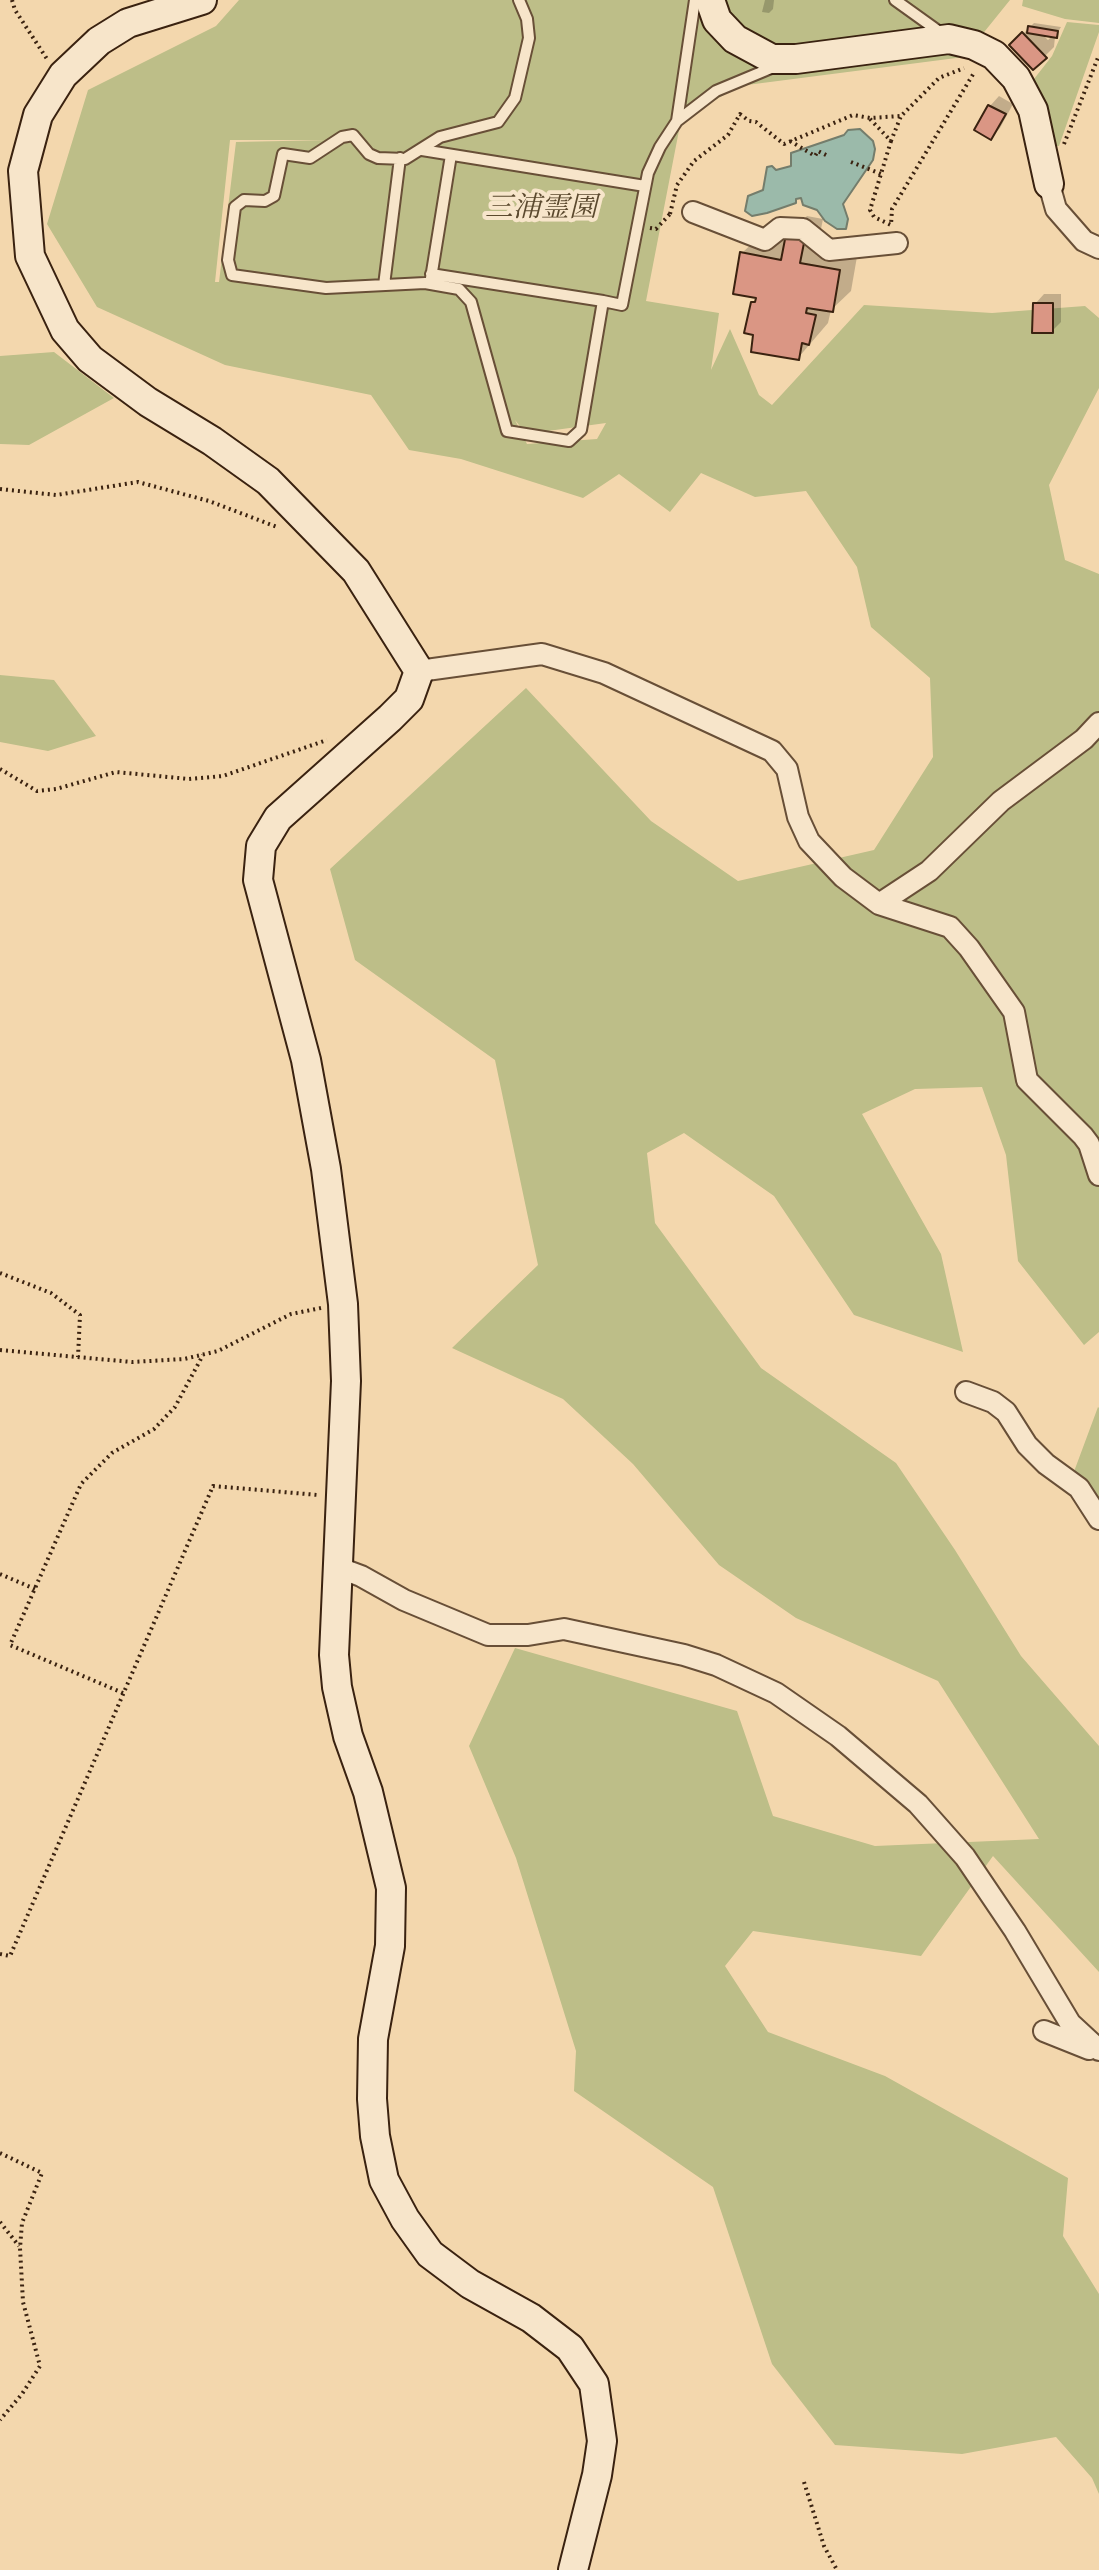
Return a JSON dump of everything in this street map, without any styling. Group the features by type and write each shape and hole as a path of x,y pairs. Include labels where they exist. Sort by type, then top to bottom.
{"street":[{"path":"202,0 128,23 99,41 63,75 38,115 23,171 30,256 65,330 90,359 148,402 212,441 268,481 356,571 419,671"},
{"path":"710,0 717,20 735,39 772,59 796,59 949,39 974,45 994,55 1016,78 1033,110 1056,209 1084,241 1099,248"},
{"path":"693,212 765,240 780,228 803,229 829,250 897,243"},
{"path":"419,671 542,654 604,673 772,751 787,769 798,817 809,841 843,877 879,904 950,927 969,948 1014,1012 1027,1080 1083,1136 1089,1144 1099,1175"},
{"path":"419,671 409,699 348,758 278,818 261,846 258,880 306,1060 326,1169 343,1304 346,1381 334,1655 337,1687 348,1736 372,1806 391,1888 390,1946 372,2054 373,2112 384,2180 405,2219 430,2254 470,2284 531,2318 570,2348 594,2384 602,2441 597,2475 573,2570"},
{"path":"879,904 929,871 1001,801 1084,739 1099,723"},
{"path":"966,1392 993,1402 1006,1412 1027,1445 1046,1464 1079,1488 1099,1519"},
{"path":"337,1567 361,1576 404,1600 488,1635 528,1635 564,1629 684,1655 716,1665 776,1693 838,1736 918,1804 965,1857 1015,1931 1070,2023 1099,2051"},
{"path":"1044,2031 1099,2051"}],"lane":[{"path":"519,0 527,19 529,38 515,98 498,122 440,137 422,150 400,158 378,158 369,154 353,135 342,137 310,158 283,154 274,196 265,201 244,200 235,207 228,260 232,275 326,288 430,279 622,305 645,186 660,147 677,121 716,91 796,59"},
{"path":"677,121 695,0"},
{"path":"895,0 949,39"},
{"path":"422,150 645,186"},
{"path":"430,279 451,155"},
{"path":"384,285 400,158"},
{"path":"430,279 459,289 471,302 507,431 569,441 581,430 603,301"}],"path":[{"path":"12,0 15,10 45,57 63,75"},
{"path":"1049,184 1099,55"},
{"path":"975,71 892,209 891,225 874,217 870,210 901,116 939,78 964,68 975,71 983,75"},
{"path":"638,226 656,229 670,214 677,185 694,161 728,135 740,114 756,122 784,144 853,115 870,118 901,116"},
{"path":"870,118 891,141"},
{"path":"790,141 815,156 818,151 828,156"},
{"path":"851,162 881,174"},
{"path":"892,209 901,222"},
{"path":"670,214 693,212"},
{"path":"0,489 56,495 138,482 209,501 289,531 313,529"},
{"path":"0,769 37,791 56,789 116,772 189,779 223,776 331,739"},
{"path":"0,1273 51,1293 80,1315 78,1357"},
{"path":"0,1350 132,1362 184,1359 218,1351 291,1314 343,1304"},
{"path":"123,1693 10,1645 81,1484 112,1453 154,1429 175,1407 203,1355"},
{"path":"0,1954 10,1956 213,1486 340,1496"},
{"path":"0,1574 35,1589"},
{"path":"0,2153 42,2173 22,2223 20,2248 23,2302 40,2366 0,2420"},
{"path":"0,2222 20,2248"},
{"path":"804,2482 824,2546 837,2570"}],"green space":[{"name":"三浦霊園","path":"239,0 1010,0 964,57 739,86 681,120 646,301 719,313 711,370 730,329 759,395 772,405 864,305 992,313 1085,306 1099,318 1099,388 1049,485 1065,560 1099,574 1099,1332 1084,1345 1018,1261 1006,1155 982,1087 915,1089 862,1114 941,1254 963,1352 854,1315 774,1196 684,1133 647,1153 655,1223 761,1368 896,1463 1021,1656 1099,1746 1099,1972 993,1856 921,1956 753,1931 725,1966 768,2032 885,2076 1068,2178 1063,2236 1099,2294 1099,2494 1092,2478 1056,2437 962,2454 835,2445 772,2364 713,2187 574,2091 576,2051 516,1858 469,1746 515,1648 737,1711 773,1816 875,1846 1039,1839 938,1681 796,1618 719,1565 633,1464 563,1399 452,1348 538,1265 495,1060 355,960 330,869 526,688 651,821 738,881 874,850 933,757 930,678 871,627 857,567 806,491 755,497 701,473 670,512 619,474 583,498 461,459 409,450 371,395 225,365 97,307 47,224 88,90 216,26","holes":["230,140 330,140 236,142 219,282 215,282","515,420 526,434 606,423 597,439 527,444"]},
{"path":"1023,0 1099,0 1099,23 1065,19 1022,6"},
{"path":"1067,22 1099,25 1099,32 1059,146 1053,146 1034,79 1052,56"},
{"path":"54,352 114,398 29,445 0,444 0,356"},
{"path":"0,675 54,680 96,736 48,751 0,742"},
{"path":"1099,1408 1099,1530 1069,1485"}],"shaded area":[{"path":"860,129 873,141 875,149 873,160 843,204 848,219 846,229 837,229 825,221 817,210 803,205 801,198 796,199 796,203 767,213 752,216 745,211 748,196 763,190 767,167 772,166 776,170 791,166 791,153 844,135 848,130"}],"building":[{"path":"1028,26 1058,31 1057,38 1027,33"},
{"path":"1022,32 1047,58 1033,70 1009,45"},
{"path":"988,105 1006,114 991,140 974,130"},
{"path":"786,234 805,238 800,263 840,270 833,312 807,308 806,313 816,315 809,345 802,343 799,360 751,352 753,335 744,333 751,302 755,302 756,298 733,294 740,252 781,260"},
{"path":"1033,303 1053,303 1053,333 1032,333"}]}
